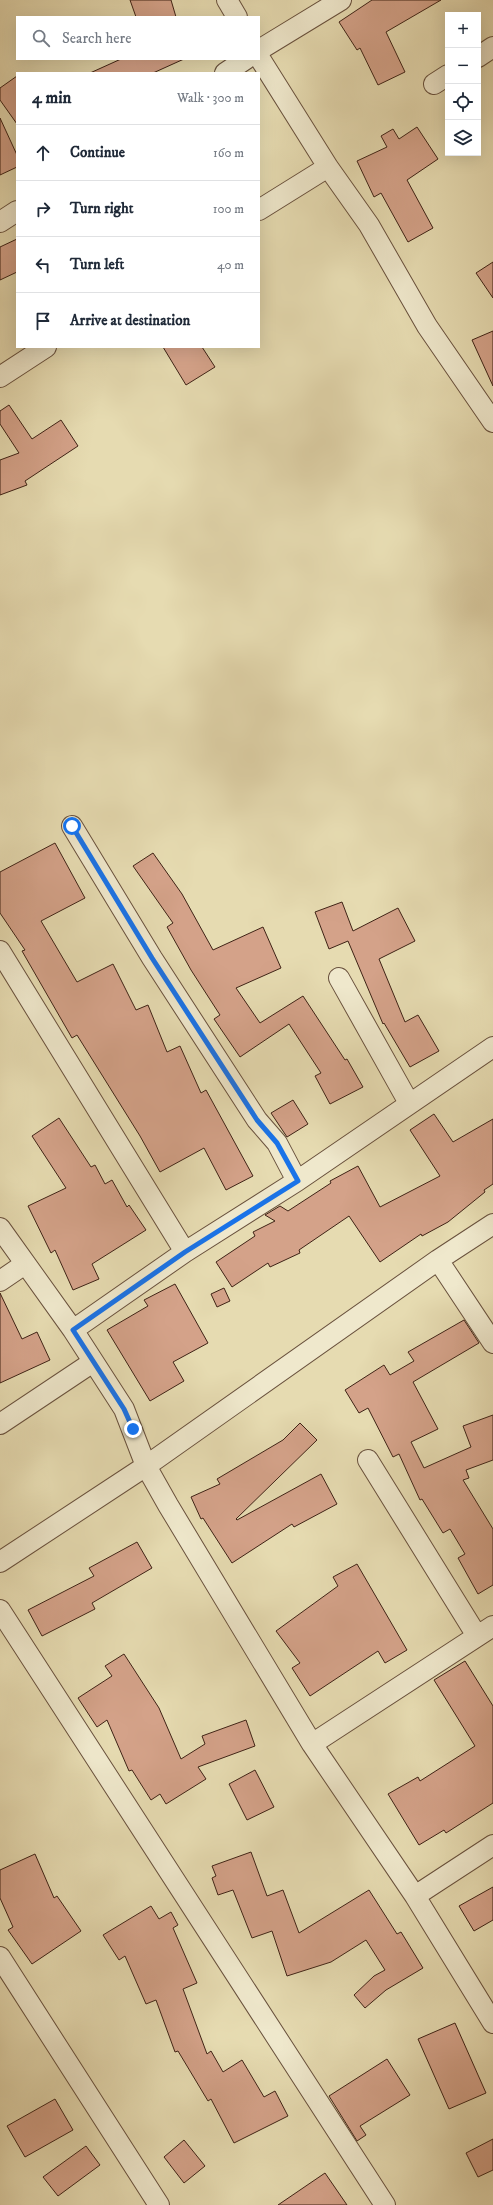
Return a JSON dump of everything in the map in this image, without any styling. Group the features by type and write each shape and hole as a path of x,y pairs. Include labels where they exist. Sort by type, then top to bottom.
{"street":[{"path":"227,0 235,16"},
{"path":"260,49 341,0"},
{"path":"481,55 493,47"},
{"path":"260,59 328,167 369,226 427,326 493,422"},
{"path":"226,72 244,60"},
{"path":"260,209 328,167"},
{"path":"0,222 16,212"},
{"path":"0,377 44,348"},
{"path":"72,826 152,958 257,1120 277,1143 298,1181"},
{"path":"0,951 185,1252"},
{"path":"339,978 409,1103"},
{"path":"73,1330 185,1252 298,1181 493,1046"},
{"path":"0,1562 146,1466 438,1260 493,1224"},
{"path":"0,1228 73,1330 124,1409 146,1466 312,1744 415,1896 493,2023"},
{"path":"438,1260 493,1343"},
{"path":"0,1281 25,1264"},
{"path":"0,1424 93,1362"},
{"path":"312,1744 485,1631 368,1460"},
{"path":"0,1610 384,2205"},
{"path":"415,1896 493,1845"},
{"path":"0,1957 159,2205"}],"building":[{"path":"130,0 171,0 176,16 136,16"},
{"path":"372,0 441,0 386,32 405,72 378,85 360,48 357,50 339,22"},
{"path":"119,60 182,60 155,72 92,72"},
{"path":"16,77 16,123 0,100 0,88"},
{"path":"0,118 16,153 16,167 0,175"},
{"path":"417,127 438,159 407,180 433,228 408,242 381,193 374,197 357,161 387,147 381,136 393,129 399,139"},
{"path":"16,239 16,272 0,280 0,247"},
{"path":"493,262 493,298 476,273"},
{"path":"493,331 493,386 472,340"},
{"path":"164,348 203,348 215,367 186,385"},
{"path":"9,405 32,439 61,420 78,446 25,481 27,485 0,495 0,460 19,453 0,424 0,411"},
{"path":"55,843 85,898 41,921 77,982 113,964 136,1010 148,1005 167,1052 180,1046 201,1093 206,1090 253,1176 226,1190 204,1148 160,1172 140,1136 77,1035 72,1038 22,951 25,950 0,913 0,872"},
{"path":"153,853 182,894 213,950 263,927 281,968 236,988 260,1023 303,996 345,1060 347,1059 363,1087 330,1104 315,1076 321,1073 289,1024 240,1057 214,1019 220,1015 191,970 167,927 173,923 133,866"},
{"path":"342,902 353,931 398,908 415,941 379,959 405,1022 418,1015 439,1051 410,1067 384,1023 383,1024 348,941 329,949 315,912"},
{"path":"293,1100 308,1124 287,1137 271,1113"},
{"path":"434,1114 453,1142 493,1119 493,1184 484,1190 485,1192 448,1222 422,1236 421,1234 380,1262 349,1216 299,1250 300,1253 270,1267 268,1263 232,1287 216,1262 255,1236 253,1232 275,1221 265,1215 280,1206 288,1211 331,1183 330,1181 358,1166 380,1207 440,1176 410,1130"},
{"path":"59,1118 91,1167 95,1165 105,1184 112,1180 127,1207 129,1205 146,1230 92,1264 99,1279 73,1290 55,1250 51,1253 28,1206 66,1188 32,1136"},
{"path":"175,1284 208,1343 173,1362 184,1381 150,1401 107,1330 148,1306 144,1300"},
{"path":"224,1288 230,1301 217,1307 211,1294"},
{"path":"0,1293 22,1339 37,1332 50,1360 0,1383"},
{"path":"464,1320 479,1343 413,1382 438,1429 411,1442 424,1468 471,1447 463,1426 493,1415 493,1460 466,1470 469,1478 463,1480 493,1529 493,1585 478,1594 458,1558 465,1554 450,1529 443,1533 422,1499 420,1500 399,1454 393,1457 368,1408 359,1413 345,1390 384,1365 390,1375 414,1361 408,1352"},
{"path":"300,1423 317,1440 236,1519 237,1520 321,1474 337,1504 294,1527 292,1524 232,1563 203,1518 201,1519 191,1497 220,1484 217,1479 283,1440"},
{"path":"137,1542 152,1568 92,1603 95,1609 42,1636 28,1610 94,1576 89,1568"},
{"path":"357,1564 407,1650 385,1663 378,1651 310,1696 292,1668 300,1663 276,1631 338,1586 333,1577"},
{"path":"124,1654 159,1708 181,1759 205,1744 202,1736 246,1720 255,1746 198,1767 206,1779 166,1804 160,1794 151,1800 132,1770 129,1771 107,1720 97,1727 78,1698 112,1676 105,1666"},
{"path":"465,1661 493,1706 493,1803 446,1833 444,1830 419,1845 388,1794 418,1777 420,1781 475,1746 434,1680"},
{"path":"255,1770 274,1807 247,1820 229,1784"},
{"path":"251,1852 267,1896 283,1890 299,1933 369,1890 397,1934 401,1932 423,1968 386,1990 365,2008 354,1995 374,1976 385,1970 366,1940 331,1962 287,1976 272,1931 252,1938 233,1890 218,1895 212,1878 216,1876 212,1866"},
{"path":"35,1854 54,1898 57,1896 81,1931 32,1964 8,1930 13,1927 0,1898 0,1870"},
{"path":"493,1887 493,1920 474,1931 459,1906"},
{"path":"151,1906 159,1919 171,1912 178,1925 173,1928 197,1983 183,1989 207,2054 211,2051 223,2072 242,2060 264,2097 275,2091 288,2116 234,2143 211,2099 208,2101 178,2051 175,2052 156,2000 146,2004 125,1956 119,1960 103,1935"},
{"path":"455,2023 486,2093 449,2109 418,2039"},
{"path":"387,2059 410,2095 360,2126 366,2135 357,2141 329,2096"},
{"path":"55,2099 73,2130 25,2157 7,2126"},
{"path":"493,2139 493,2170 478,2177 466,2153"},
{"path":"184,2140 205,2166 184,2183 164,2157"},
{"path":"86,2146 100,2165 58,2196 43,2177"},
{"path":"325,2173 347,2205 278,2205"}],"route":[{"path":"72,826 152,958 257,1120 277,1143 298,1181 185,1252 73,1330 124,1409 133,1429"}]}
